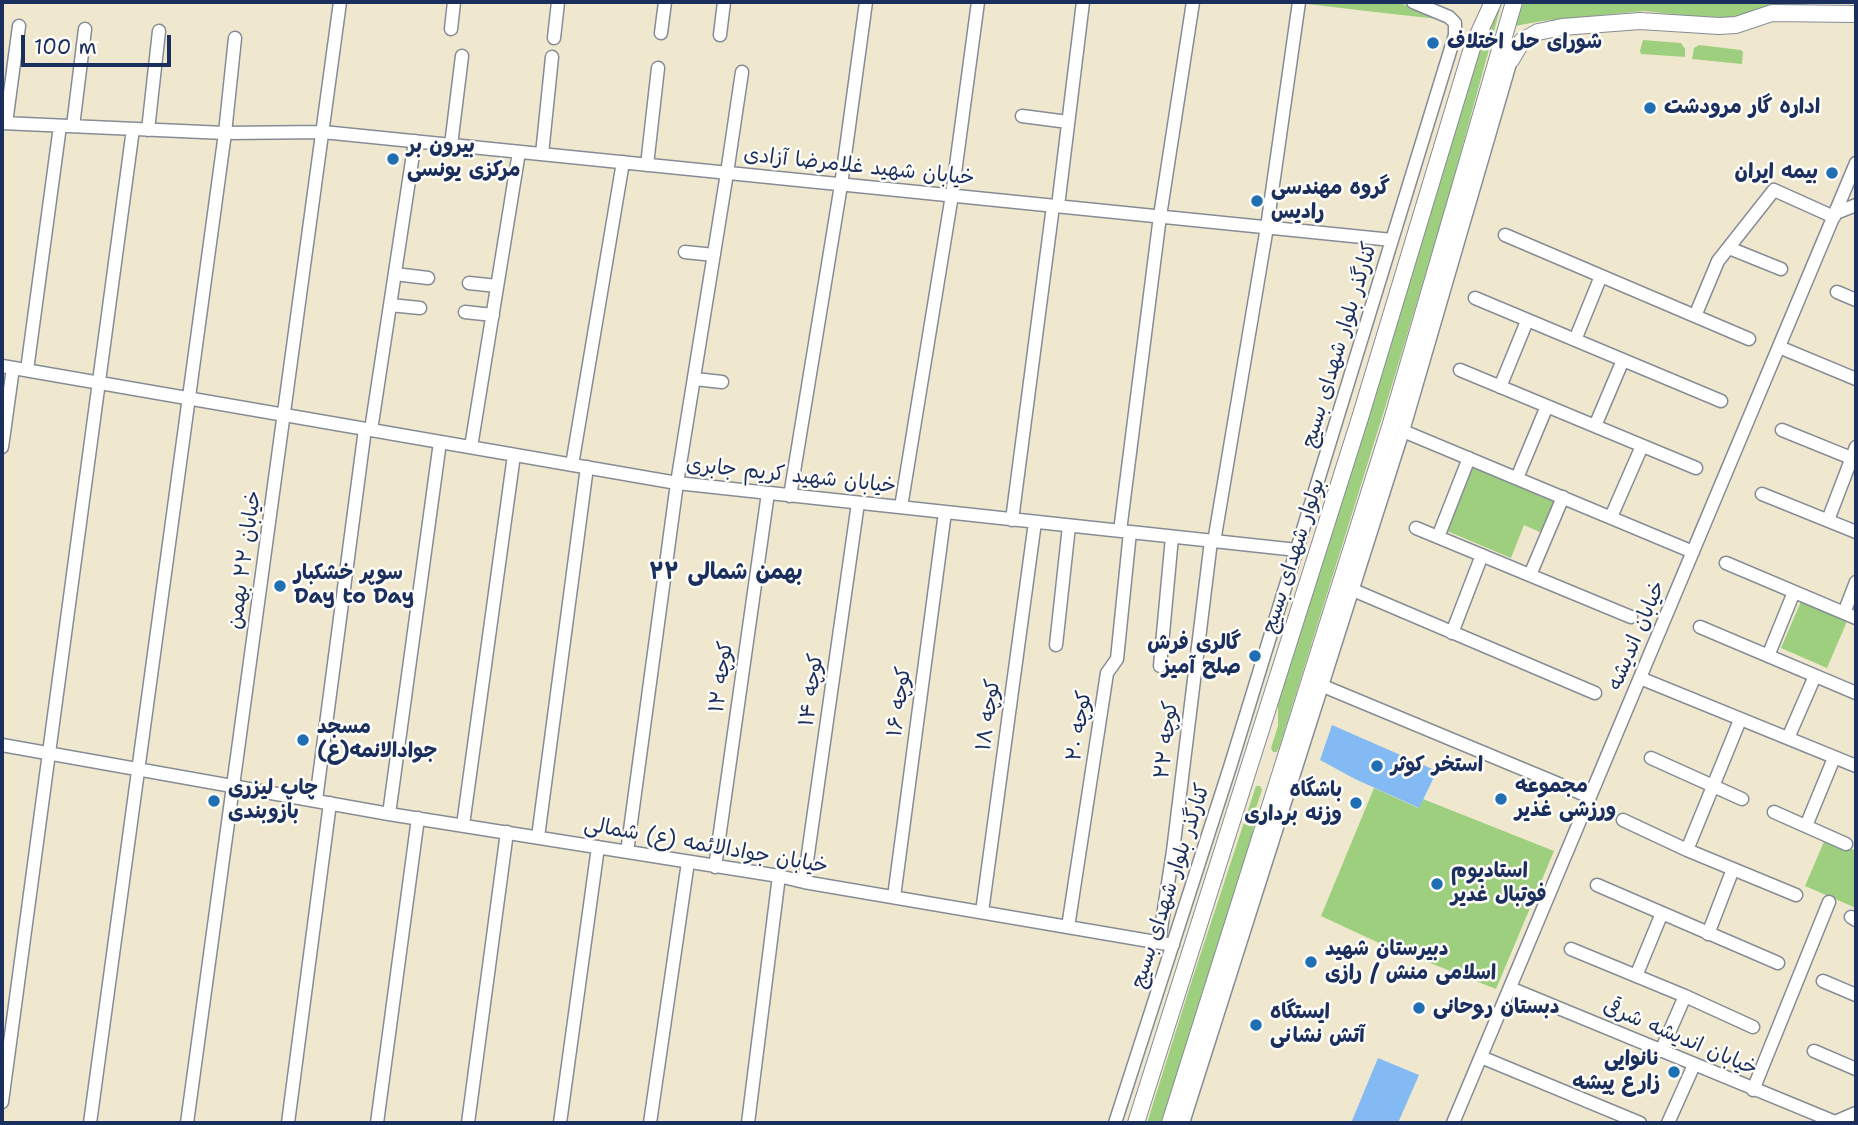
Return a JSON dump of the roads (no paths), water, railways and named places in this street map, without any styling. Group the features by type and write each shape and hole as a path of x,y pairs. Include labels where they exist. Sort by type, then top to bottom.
{"main road":[{"name":"بولوار شهدای بسیج","path":"1170,1123 1187,1069 1263,776 1281,667 1472,48 1493,2"},
{"name":"بولوار شهدای بسیج","path":"1136,1123 1227,837 1263,776 1377,467 1514,2"},
{"path":"1823,2 1854,13"},
{"path":"1511,60 1522,41 1538,32 1562,27 1640,21 1719,26 1736,25 1772,13 1854,13"}],"street":[{"name":"خیابان ۲۲ بهمن","path":"187,1123 340,2"},
{"path":"451,29 454,2"},
{"path":"554,38 558,2"},
{"path":"662,33 665,2"},
{"path":"720,35 724,2"},
{"path":"790,496 841,185 866,2"},
{"path":"901,507 952,195 978,2"},
{"path":"1012,520 1083,2"},
{"path":"1160,216 1193,2"},
{"path":"1267,227 1299,2"},
{"name":"کنارگذر بلوار شهدای بسیج","path":"1115,1123 1148,1021 1166,944 1200,860 1455,35 1455,23 1449,17 1413,2"},
{"path":"4,123 19,26"},
{"path":"27,370 66,126 85,29"},
{"path":"148,130 159,31"},
{"path":"90,1123 225,133 235,38"},
{"path":"451,145 462,56"},
{"path":"542,154 552,57"},
{"path":"1183,1123 1403,431 1511,60"},
{"path":"647,165 658,68"},
{"path":"627,852 677,483 742,72"},
{"path":"1022,116 1068,122"},
{"name":"خیابان شهید غلامرضا آزادی","path":"4,123 225,133 323,132 1392,240"},
{"path":"2,1102 132,129"},
{"path":"316,800 368,430 415,141"},
{"path":"471,447 519,152"},
{"path":"572,465 624,162"},
{"name":"خیابان اندیشه","path":"1453,1123 1856,163"},
{"path":"1456,200 1476,178"},
{"path":"1695,316 1718,261 1774,190 1835,215 1856,205"},
{"name":"کوچه ۲۰","path":"1068,927 1107,673 1117,659 1125,532 1160,216"},
{"name":"کوچه ۲۲","path":"1166,944 1173,851 1212,541 1267,227"},
{"path":"1505,235 1749,339"},
{"path":"1729,248 1781,269"},
{"path":"685,252 714,255"},
{"path":"395,274 428,278"},
{"path":"1575,340 1601,276"},
{"path":"469,283 497,286"},
{"path":"1837,292 1856,300"},
{"path":"1475,299 1721,401"},
{"path":"390,305 420,308"},
{"path":"465,312 493,315"},
{"path":"1500,387 1527,321"},
{"path":"1779,347 1856,379"},
{"path":"1589,423 1623,360"},
{"path":"2,447 7,367"},
{"name":"خیابان شهید کریم جابری","path":"7,367 677,483 1297,550"},
{"path":"1460,370 1696,468"},
{"path":"695,379 722,382"},
{"path":"1517,478 1547,406"},
{"path":"1782,430 1855,455 1828,520"},
{"path":"1403,431 1693,552"},
{"path":"389,814 440,442"},
{"path":"1611,517 1642,446"},
{"path":"463,825 514,455"},
{"path":"1438,537 1469,458"},
{"path":"538,837 587,467"},
{"path":"1377,467 1378,511"},
{"path":"1316,488 1343,471"},
{"name":"کوچه ۱۲","path":"715,867 768,493"},
{"path":"1762,495 1856,532"},
{"path":"1530,575 1563,497"},
{"name":"کوچه ۱۴","path":"804,882 858,503"},
{"name":"کوچه ۱۶","path":"894,897 946,512"},
{"name":"کوچه ۱۸","path":"982,912 1035,522"},
{"path":"1056,645 1069,526"},
{"path":"1416,528 1631,617"},
{"path":"1160,666 1172,537"},
{"path":"1452,634 1482,555"},
{"path":"1726,563 1850,615 1856,582"},
{"path":"1353,590 1595,693"},
{"path":"1768,656 1794,592"},
{"path":"1274,624 1281,667"},
{"path":"1700,627 1856,693"},
{"path":"1788,738 1815,676"},
{"path":"1640,678 1856,766"},
{"path":"1323,686 1590,797"},
{"path":"1687,850 1740,720"},
{"name":"خیابان جوادالائمه (ع) شمالی","path":"2,745 389,814 779,876 1166,944"},
{"path":"1651,758 1742,799"},
{"path":"1806,826 1834,758"},
{"path":"288,1123 330,803"},
{"path":"1774,812 1846,844"},
{"path":"377,1123 418,818"},
{"path":"1623,820 1796,895"},
{"path":"468,1123 507,832"},
{"path":"1200,860 1227,837"},
{"path":"560,1123 598,847"},
{"path":"650,1123 688,862"},
{"path":"1708,934 1733,869"},
{"path":"748,1123 779,876"},
{"path":"1597,885 1778,963"},
{"path":"1753,1090 1829,902"},
{"path":"1636,976 1662,913"},
{"path":"1571,949 1753,1027"},
{"path":"1823,981 1856,995"},
{"name":"خیابان اندیشه شرقی","path":"1510,988 1835,1123"},
{"path":"1661,1051 1685,996"},
{"path":"1148,1021 1154,1063"},
{"path":"1187,1069 1208,1045"},
{"path":"1814,1051 1855,1066"},
{"path":"1481,1057 1640,1123"},
{"path":"1668,1123 1694,1065"},
{"path":"1835,1123 1856,1113"}],"water":[{"name":"استخر کوثر","path":"1332,725 1437,771 1419,808 1320,760"},
{"path":"1378,1058 1419,1075 1398,1123 1351,1123"}],"place":[{"name":"شورای حل اختلاف","path":"1433,43"},
{"name":"اداره گار مرودشت","path":"1650,108"},
{"name":"بیرون بر مرکزی یونسی","path":"393,159"},
{"name":"بیمه ایران","path":"1832,173"},
{"name":"گروه مهندسی رادیس","path":"1257,201"},
{"name":"سوپر خشکبار Day to Day","path":"280,586"},
{"name":"گالری فرش صلح آمیز","path":"1255,656"},
{"name":"مسجد جوادالانمه(ع)","path":"303,740"},
{"name":"استخر کوثر","path":"1377,766"},
{"name":"مجموعه ورزشی غذیر","path":"1501,799"},
{"name":"چاپ لیزری بازوبندی","path":"214,801"},
{"name":"باشگاه وزنه برداری","path":"1356,803"},
{"name":"استادیوم فوتبال غدیر","path":"1437,884"},
{"name":"دبیرستان شهید اسلامی منش / رازی","path":"1311,962"},
{"name":"دبستان روحانی","path":"1419,1008"},
{"name":"ایستگاه آتش نشانی","path":"1256,1025"},
{"name":"نانوایی زارع پیشه","path":"1674,1072"}],"district":[{"name":"۲۲ بهمن شمالی","path":"726,573"}]}
